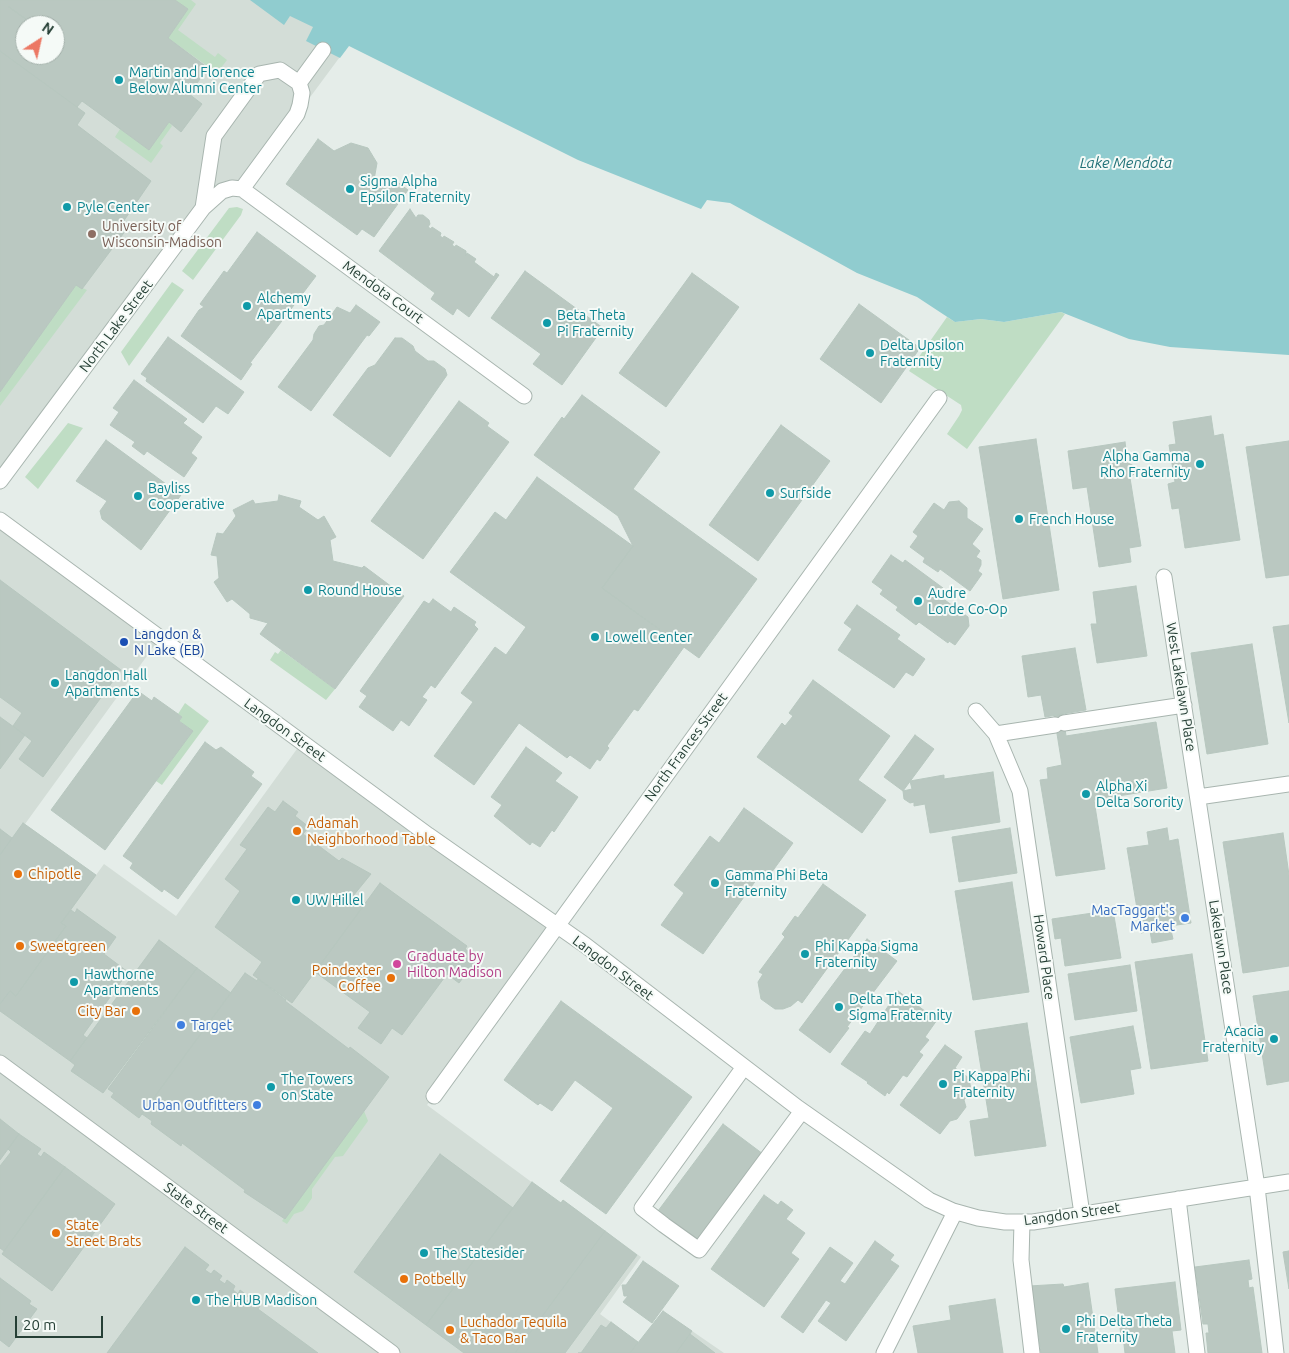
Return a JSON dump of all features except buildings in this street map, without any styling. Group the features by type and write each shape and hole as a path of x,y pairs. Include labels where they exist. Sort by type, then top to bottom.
{"street":[{"path":"299,83 323,50"},
{"path":"203,208 214,136 259,74 280,70 299,83 302,93 297,114 242,189"},
{"name":"North Lake Street","path":"0,481 203,208 222,191 232,188 242,189"},
{"name":"Mendota Court","path":"242,189 524,396"},
{"name":"North Frances Street","path":"434,1096 939,398"},
{"name":"Langdon Street","path":"0,520 556,926 802,1110 929,1200 955,1212 978,1218 1022,1222 1289,1182"},
{"name":"West Lakelawn Place","path":"1164,577 1198,797"},
{"path":"996,734 1184,705"},
{"name":"Howard Place","path":"976,711 996,734 1020,790 1082,1214"},
{"path":"1198,797 1289,784"},
{"name":"Lakelawn Place","path":"1198,797 1257,1187 1276,1353"},
{"name":"State Street","path":"0,1063 392,1353"},
{"path":"744,1067 642,1208 664,1226 699,1250 802,1110"},
{"path":"1178,1199 1197,1353"},
{"path":"884,1353 955,1212"},
{"path":"1022,1222 1021,1260 1032,1353"}],"shaded area":[{"name":"University of Wisconsin-Madison","path":"0,0 364,0 348,46 242,189 222,191 0,481"},
{"path":"0,520 160,638 25,824 96,875 104,864 176,916 302,742 556,926 427,1105 560,1203 563,1200 641,1257 600,1314 638,1342 641,1341 663,1311 724,1353 0,1353"}],"green space":[{"path":"175,0 191,0 196,4 178,30 215,57 218,53 227,60 217,73 168,38 188,9"},
{"path":"169,122 172,126 160,143 163,146 151,163 115,137 120,129 149,150"},
{"path":"237,207 243,209 241,215 193,280 182,271 229,208"},
{"path":"172,282 184,290 129,366 121,352"},
{"path":"76,285 87,290 0,406 0,392"},
{"path":"1061,312 1065,314 967,449 947,434 962,410 961,405 909,371 947,317 955,322 981,319 1004,322"},
{"path":"68,423 83,428 38,489 25,477"},
{"path":"281,650 335,689 326,700 270,660 275,652 278,654"},
{"path":"185,703 209,721 162,785 156,781 192,731 179,721 182,717 178,714"},
{"path":"364,1111 368,1121 343,1156 335,1157 312,1189 312,1198 303,1211 294,1214 287,1224 282,1221"}],"water":[{"name":"Lake Mendota","path":"250,0 1289,0 1289,355 1170,347 1129,339 1061,312 1004,322 981,319 955,322 917,297 857,273 730,203 707,200 701,209 578,160 349,46 340,58 306,41 313,27 290,16 284,25"}],"place":[{"name":"Martin and Florence Below Alumni Center","path":"119,80"},
{"name":"Sigma Alpha Epsilon Fraternity","path":"350,189"},
{"name":"Pyle Center","path":"67,207"},
{"name":"University of Wisconsin-Madison","path":"92,234"},
{"name":"Alchemy Apartments","path":"247,306"},
{"name":"Beta Theta Pi Fraternity","path":"547,323"},
{"name":"Delta Upsilon Fraternity","path":"870,353"},
{"name":"Alpha Gamma Rho Fraternity","path":"1200,464"},
{"name":"Surfside","path":"770,493"},
{"name":"Bayliss Cooperative","path":"138,496"},
{"name":"French House","path":"1019,519"},
{"name":"Round House","path":"308,590"},
{"name":"Audre Lorde Co-Op","path":"918,601"},
{"name":"Lowell Center","path":"595,637"},
{"name":"Langdon & N Lake (EB)","path":"124,642"},
{"name":"Langdon Hall Apartments","path":"55,683"},
{"name":"Alpha Xi Delta Sorority","path":"1086,794"},
{"name":"Adamah Neighborhood Table","path":"297,831"},
{"name":"Chipotle","path":"18,874"},
{"name":"Gamma Phi Beta Fraternity","path":"715,883"},
{"name":"UW Hillel","path":"296,900"},
{"name":"MacTaggart's Market","path":"1185,918"},
{"name":"Sweetgreen","path":"20,946"},
{"name":"Phi Kappa Sigma Fraternity","path":"805,954"},
{"name":"Graduate by Hilton Madison","path":"397,964"},
{"name":"Poindexter Coffee","path":"391,978"},
{"name":"Hawthorne Apartments","path":"74,982"},
{"name":"Delta Theta Sigma Fraternity","path":"839,1007"},
{"name":"City Bar","path":"136,1011"},
{"name":"Target","path":"181,1025"},
{"name":"Acacia Fraternity","path":"1274,1039"},
{"name":"Pi Kappa Phi Fraternity","path":"943,1084"},
{"name":"The Towers on State","path":"271,1087"},
{"name":"Urban Outfitters","path":"257,1105"},
{"name":"State Street Brats","path":"56,1233"},
{"name":"The Statesider","path":"424,1253"},
{"name":"Potbelly","path":"404,1279"},
{"name":"The HUB Madison","path":"196,1300"},
{"name":"Phi Delta Theta Fraternity","path":"1066,1329"},
{"name":"Luchador Tequila & Taco Bar","path":"450,1330"}]}
